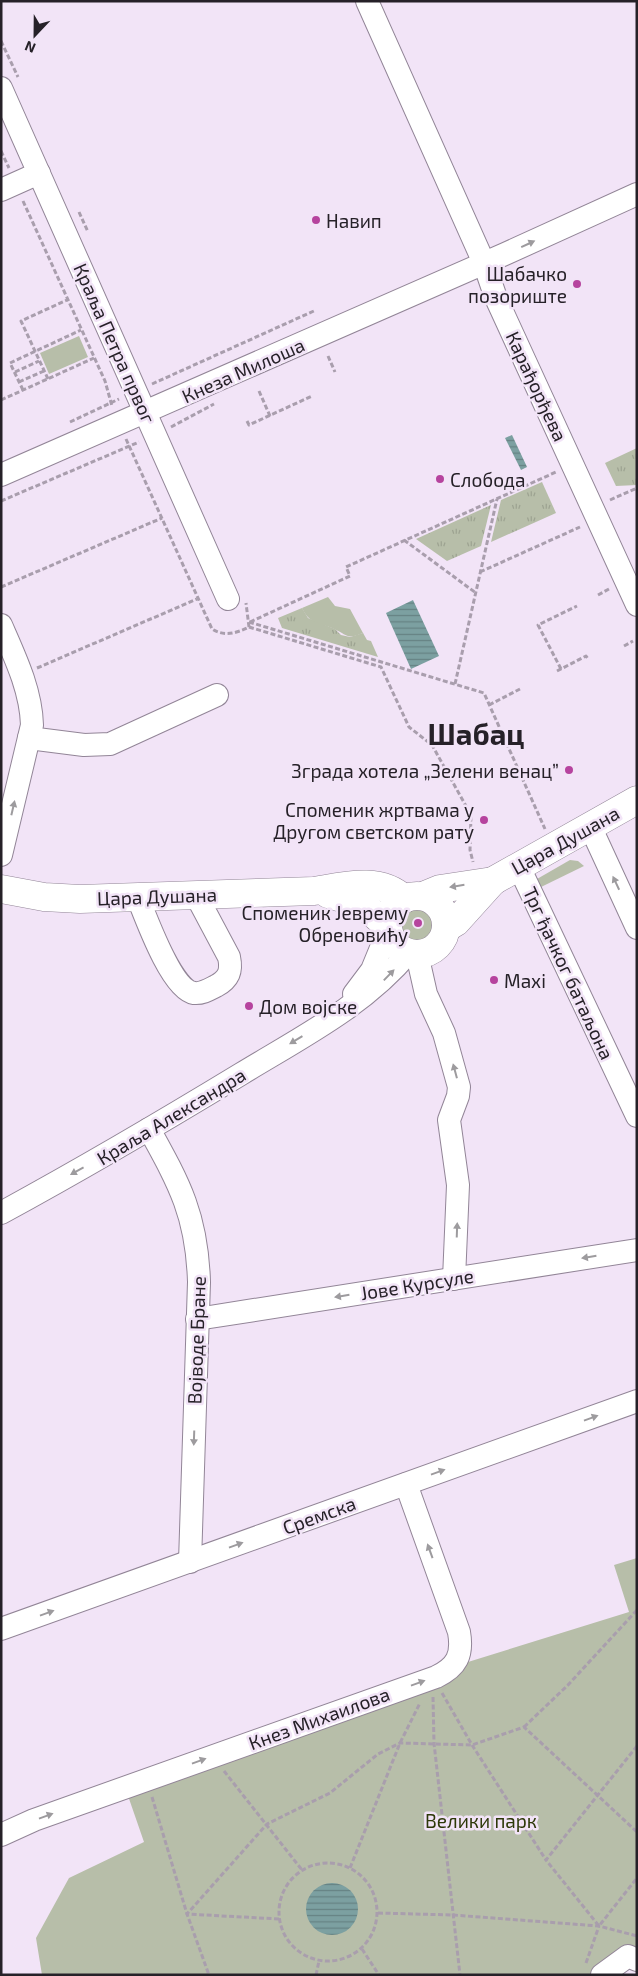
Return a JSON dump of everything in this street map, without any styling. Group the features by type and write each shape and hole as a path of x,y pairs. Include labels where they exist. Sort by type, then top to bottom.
{"main road":[{"name":"Цара Душана","path":"1,889 53,897 138,898 314,892 342,886 376,885 394,889 414,897 484,874 519,867 637,800"},
{"name":"Цара Душана","path":"446,928 456,922 484,874"},
{"name":"Цара Душана","path":"314,892 363,904 388,929"},
{"path":"414,897 438,904 443,911 446,928 438,946 430,951 413,953 397,946 388,929 392,910 414,897"}],"street":[{"name":"Карађорђева","path":"367,1 484,263 496,298 637,605"},
{"name":"Краља Петра првог","path":"1,88 228,599"},
{"path":"8,187 39,173"},
{"name":"Кнеза Милоша","path":"1,475 146,413 637,194"},
{"path":"1,625 32,708 32,725 1,855"},
{"path":"29,738 84,745 110,744 217,696"},
{"path":"590,826 637,928"},
{"name":"Трг ђачког батаљона","path":"519,867 628,1074 637,1116"},
{"path":"138,898 164,959 183,987 196,993 224,981 230,967 229,957 196,895"},
{"name":"Краља Александра","path":"338,1014 372,970 388,929"},
{"path":"413,953 426,994 444,1033 459,1087 450,1120 458,1194 454,1279"},
{"name":"Краља Александра","path":"1,1213 149,1129 338,1014 379,985 413,953"},
{"name":"Војводе Бране","path":"149,1129 177,1181 191,1214 197,1248 197,1319 190,1562"},
{"name":"Јове Курсуле","path":"197,1319 637,1250"},
{"name":"Сремска","path":"1,1630 637,1401"},
{"name":"Кнез Михаилова","path":"1,1835 34,1820 433,1678 454,1666 460,1654 461,1639 406,1484"},
{"path":"593,1971 628,1956 637,1960"}],"path":[{"path":"1,151 8,187 67,300 104,381 111,403 130,446"},
{"path":"48,379 21,321 67,300"},
{"path":"68,422 316,310"},
{"path":"23,390 10,363 81,330"},
{"path":"328,356 335,372"},
{"path":"1,400 94,358"},
{"path":"15,372 39,361"},
{"path":"19,382 44,371"},
{"path":"259,391 270,416"},
{"path":"247,421 249,425 312,396"},
{"path":"1,501 156,435 208,408"},
{"path":"547,832 484,693 249,622 350,576 346,567 556,472"},
{"path":"610,500 637,488"},
{"path":"455,684 497,498"},
{"path":"1,587 162,518"},
{"path":"480,572 581,527"},
{"path":"404,540 476,593"},
{"path":"598,594 609,589"},
{"path":"34,669 197,599"},
{"path":"576,606 538,625 559,670 586,656 588,659"},
{"path":"249,627 381,667 409,727 432,746 470,815 470,850 484,874"},
{"path":"624,646 633,642"},
{"path":"489,705 520,689"},
{"path":"187,1914 266,1824 330,1793 378,1754 400,1742 472,1745 524,1727 568,1685 637,1610"},
{"path":"350,1868 400,1742 433,1678"},
{"path":"433,1678 434,1743 460,1975"},
{"path":"433,1678 472,1745 546,1860 599,1926"},
{"path":"524,1727 637,1832"},
{"path":"546,1860 637,1746"},
{"path":"213,1756 302,1870"},
{"path":"147,1780 187,1914 209,1975"},
{"path":"334,1863 350,1868 362,1876 371,1887 378,1913 372,1935 362,1948 349,1957 335,1961 319,1961 305,1956 292,1946 284,1934 279,1919 279,1905 283,1891 291,1879 302,1870 318,1864 334,1863"},
{"path":"593,1971 599,1926 637,1878"},
{"path":"378,1913 453,1915 599,1926 637,1936"},
{"path":"187,1914 279,1919"},
{"path":"362,1948 379,1975"},
{"path":"316,1975 319,1961"}],"green space":[{"path":"79,336 88,357 49,374 40,353"},
{"path":"637,448 637,485 616,486 605,463"},
{"path":"542,482 556,513 491,542 501,500"},
{"path":"491,505 481,546 447,561 416,539"},
{"path":"328,597 335,606 350,609 363,633 347,636 308,617 302,608"},
{"path":"302,608 308,618 335,629 341,635 350,637 363,633 367,640 371,641 378,657 282,628 278,618"},
{"path":"570,860 578,861 584,866 539,888 537,879"},
{"path":"416,909 422,910 427,914 431,919 431,931 427,936 422,940 416,941 410,940 405,936 401,931 400,925 401,919 405,914 410,910"},
{"name":"Велики парк","path":"637,1558 637,1947 594,1975 42,1975 36,1938 69,1878 144,1842 126,1790 426,1675 629,1612 614,1565"}],"shaded area":[{"path":"512,435 527,467 521,470 505,438"},
{"path":"413,600 439,656 411,669 386,613"},
{"path":"327,1883 337,1883 351,1890 358,1904 358,1914 351,1928 337,1935 327,1935 317,1931 310,1924 306,1914 306,1904 310,1894 317,1887"}],"place":[{"name":"Навип","path":"316,220"},
{"name":"Шабачко позориште","path":"577,284"},
{"name":"Слобода","path":"440,479"},
{"name":"Зграда хотела „Зелени венац”","path":"569,770"},
{"name":"Споменик жртвама у Другом светском рату","path":"484,820"},
{"name":"Споменик Јеврему Обреновићу","path":"418,923"},
{"name":"Maxi","path":"494,980"},
{"name":"Дом војске","path":"249,1006"}],"district":[{"name":"Шабац","path":"476,733"}]}
